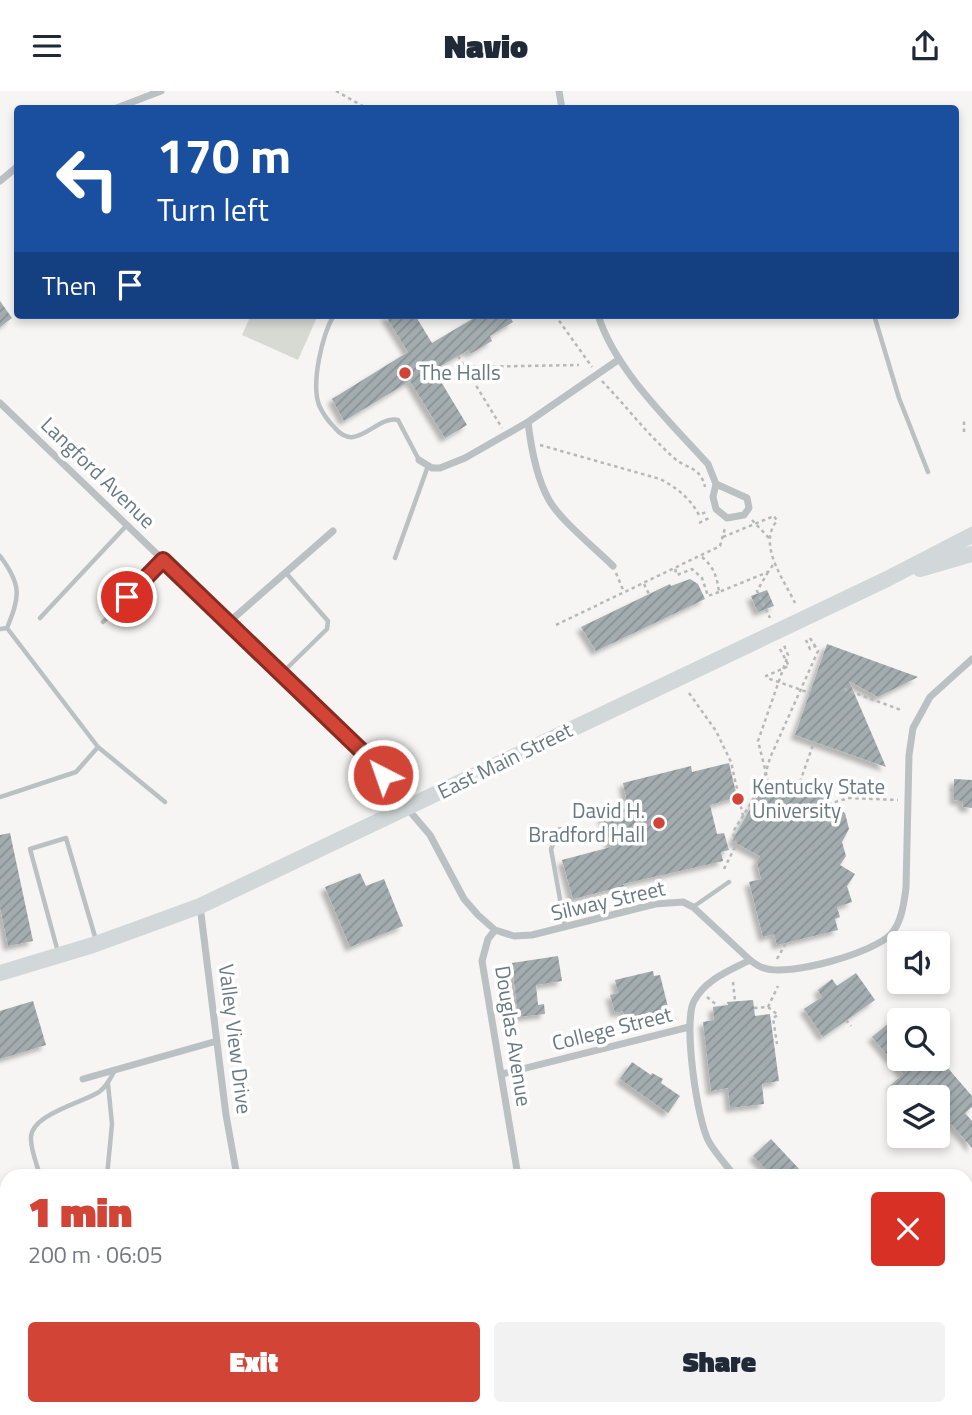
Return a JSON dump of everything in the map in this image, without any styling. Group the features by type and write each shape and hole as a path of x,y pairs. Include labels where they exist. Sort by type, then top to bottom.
{"main road":[{"name":"East Main Street","path":"1,972 97,944 200,905 887,579 972,535"},
{"name":"East Main Street","path":"887,579 972,554"}],"street":[{"path":"124,105 161,91"},
{"path":"0,180 14,169"},
{"path":"599,319 618,360 708,464 716,484 714,513 727,517 744,515 749,508 747,498 716,484"},
{"path":"419,460 428,466 440,468 450,465 528,422 618,360"},
{"name":"Langford Avenue","path":"0,403 370,759 407,808"},
{"path":"528,422 540,480 550,501 563,518 613,566"},
{"path":"228,623 333,531"},
{"path":"730,1169 709,1142 703,1127 689,1027 693,1002 713,979 750,960 765,969 803,967 871,949 892,933 904,906 906,888 909,755 913,728 930,698 972,659"},
{"path":"407,808 430,835 464,899 495,930"},
{"name":"Silway Street","path":"495,930 514,936 531,935 655,904 683,902 693,907 750,960"},
{"name":"Valley View Drive","path":"200,905 236,1169"},
{"name":"Douglas Avenue","path":"495,930 488,939 482,961 517,1169"},
{"name":"College Street","path":"502,1074 689,1027"},
{"path":"83,1079 217,1041"}],"lane":[{"path":"332,319 319,360 316,387 320,405 342,435 353,437 390,420 398,420 419,460"},
{"path":"875,319 899,398 928,472"},
{"path":"395,558 428,466"},
{"path":"40,618 127,525"},
{"path":"0,556 12,572 18,601 6,628"},
{"path":"103,622 163,560"},
{"path":"281,674 327,629 328,621 286,573"},
{"path":"0,629 6,628"},
{"path":"6,628 98,747 165,802"},
{"path":"0,797 76,772 98,747"},
{"path":"560,829 551,849 566,928"},
{"path":"59,955 30,849 66,838 97,944"},
{"path":"693,907 729,881"},
{"path":"38,1169 30,1139 32,1131 45,1117 98,1092 108,1084 115,1070"},
{"path":"108,1084 112,1124 108,1169"}],"path":[{"path":"336,91 361,105"},
{"path":"558,319 589,363"},
{"path":"458,356 506,434"},
{"path":"465,367 579,365"},
{"path":"600,379 676,460 696,469 703,479 706,492 713,497"},
{"path":"964,420 964,432"},
{"path":"531,442 660,479 670,484 694,505 699,515 714,513"},
{"path":"699,523 714,513"},
{"path":"744,515 757,524 769,538 775,562 795,603"},
{"path":"723,537 775,516 777,521 769,538"},
{"path":"556,625 720,546 727,517"},
{"path":"701,556 713,568 719,591"},
{"path":"769,615 757,591 775,562"},
{"path":"613,566 624,592"},
{"path":"675,568 677,575 692,569 702,578 708,596 768,572"},
{"path":"694,580 702,578"},
{"path":"644,583 649,594"},
{"path":"805,638 810,649 815,646"},
{"path":"724,869 736,845 733,832 762,785 770,758 818,651 810,638"},
{"path":"780,649 789,666 766,676 810,693"},
{"path":"770,789 758,741 776,681 788,655"},
{"path":"844,688 901,710"},
{"path":"689,693 716,731 731,762 743,816"},
{"path":"800,782 814,742"},
{"path":"828,804 849,798 901,800"},
{"path":"775,962 786,943"},
{"path":"733,982 735,1001"},
{"path":"768,1007 778,986"},
{"path":"707,997 718,1006"},
{"path":"754,1008 768,1007 778,1015 773,1018 777,1044"},
{"path":"663,1009 680,1023"},
{"path":"846,1020 851,1026"}],"green space":[{"path":"249,319 316,319 298,360 242,335"}],"building":[{"path":"0,301 12,318 0,327"},
{"name":"The Halls","path":"387,319 417,319 432,343 472,319 511,319 513,322 490,336 492,341 470,354 468,350 434,370 467,425 445,438 410,381 344,421 332,399 408,352"},
{"path":"690,579 698,584 705,599 596,651 581,627 670,584 671,586"},
{"path":"767,590 774,606 758,612 751,596"},
{"path":"827,644 918,677 878,697 849,681 886,767 795,735"},
{"name":"David H. Bradford Hall","path":"729,763 737,797 710,805 717,834 724,833 729,850 721,852 723,861 623,884 624,886 573,899 562,860 611,847 602,814 628,807 623,783 691,766 692,772"},
{"path":"954,779 972,780 972,808 963,807 962,801 954,800"},
{"path":"800,782 826,797 827,803 845,813 849,829 842,842 846,856 840,865 855,874 847,886 852,902 837,907 840,917 835,919 838,930 777,945 774,934 763,937 749,882 761,879 757,862 760,856 732,841 760,792"},
{"path":"10,833 33,941 8,946 0,907 0,835"},
{"path":"360,873 366,886 384,879 403,926 350,947 325,887"},
{"path":"558,956 562,981 536,985 538,1005 544,1004 545,1014 518,1017 512,963"},
{"path":"653,971 654,976 660,975 668,1007 663,1009 664,1014 631,1022 630,1017 625,1018 623,1011 615,1013 610,995 618,993 615,980"},
{"path":"856,973 875,1000 823,1037 804,1009 822,997 818,990 832,979 837,986"},
{"path":"753,1000 755,1016 770,1014 779,1081 762,1084 764,1104 730,1108 728,1088 711,1091 703,1022 714,1020 713,1007 728,1005 727,1002"},
{"path":"33,1001 46,1045 0,1059 0,1011"},
{"path":"887,1025 887,1055 872,1037"},
{"path":"632,1062 651,1075 652,1073 663,1079 661,1083 680,1096 668,1113 620,1079"},
{"path":"900,1071 950,1071 972,1096 972,1107 965,1113 972,1121 972,1148 950,1125 950,1085 891,1085 903,1074"},
{"path":"771,1139 799,1169 766,1169 753,1156"}],"place":[{"name":"The Halls","path":"405,373"},
{"name":"Kentucky State University","path":"738,799"},
{"name":"David H. Bradford Hall","path":"659,823"}],"route":[{"path":"127,597 163,560 370,759 383,775"}]}
